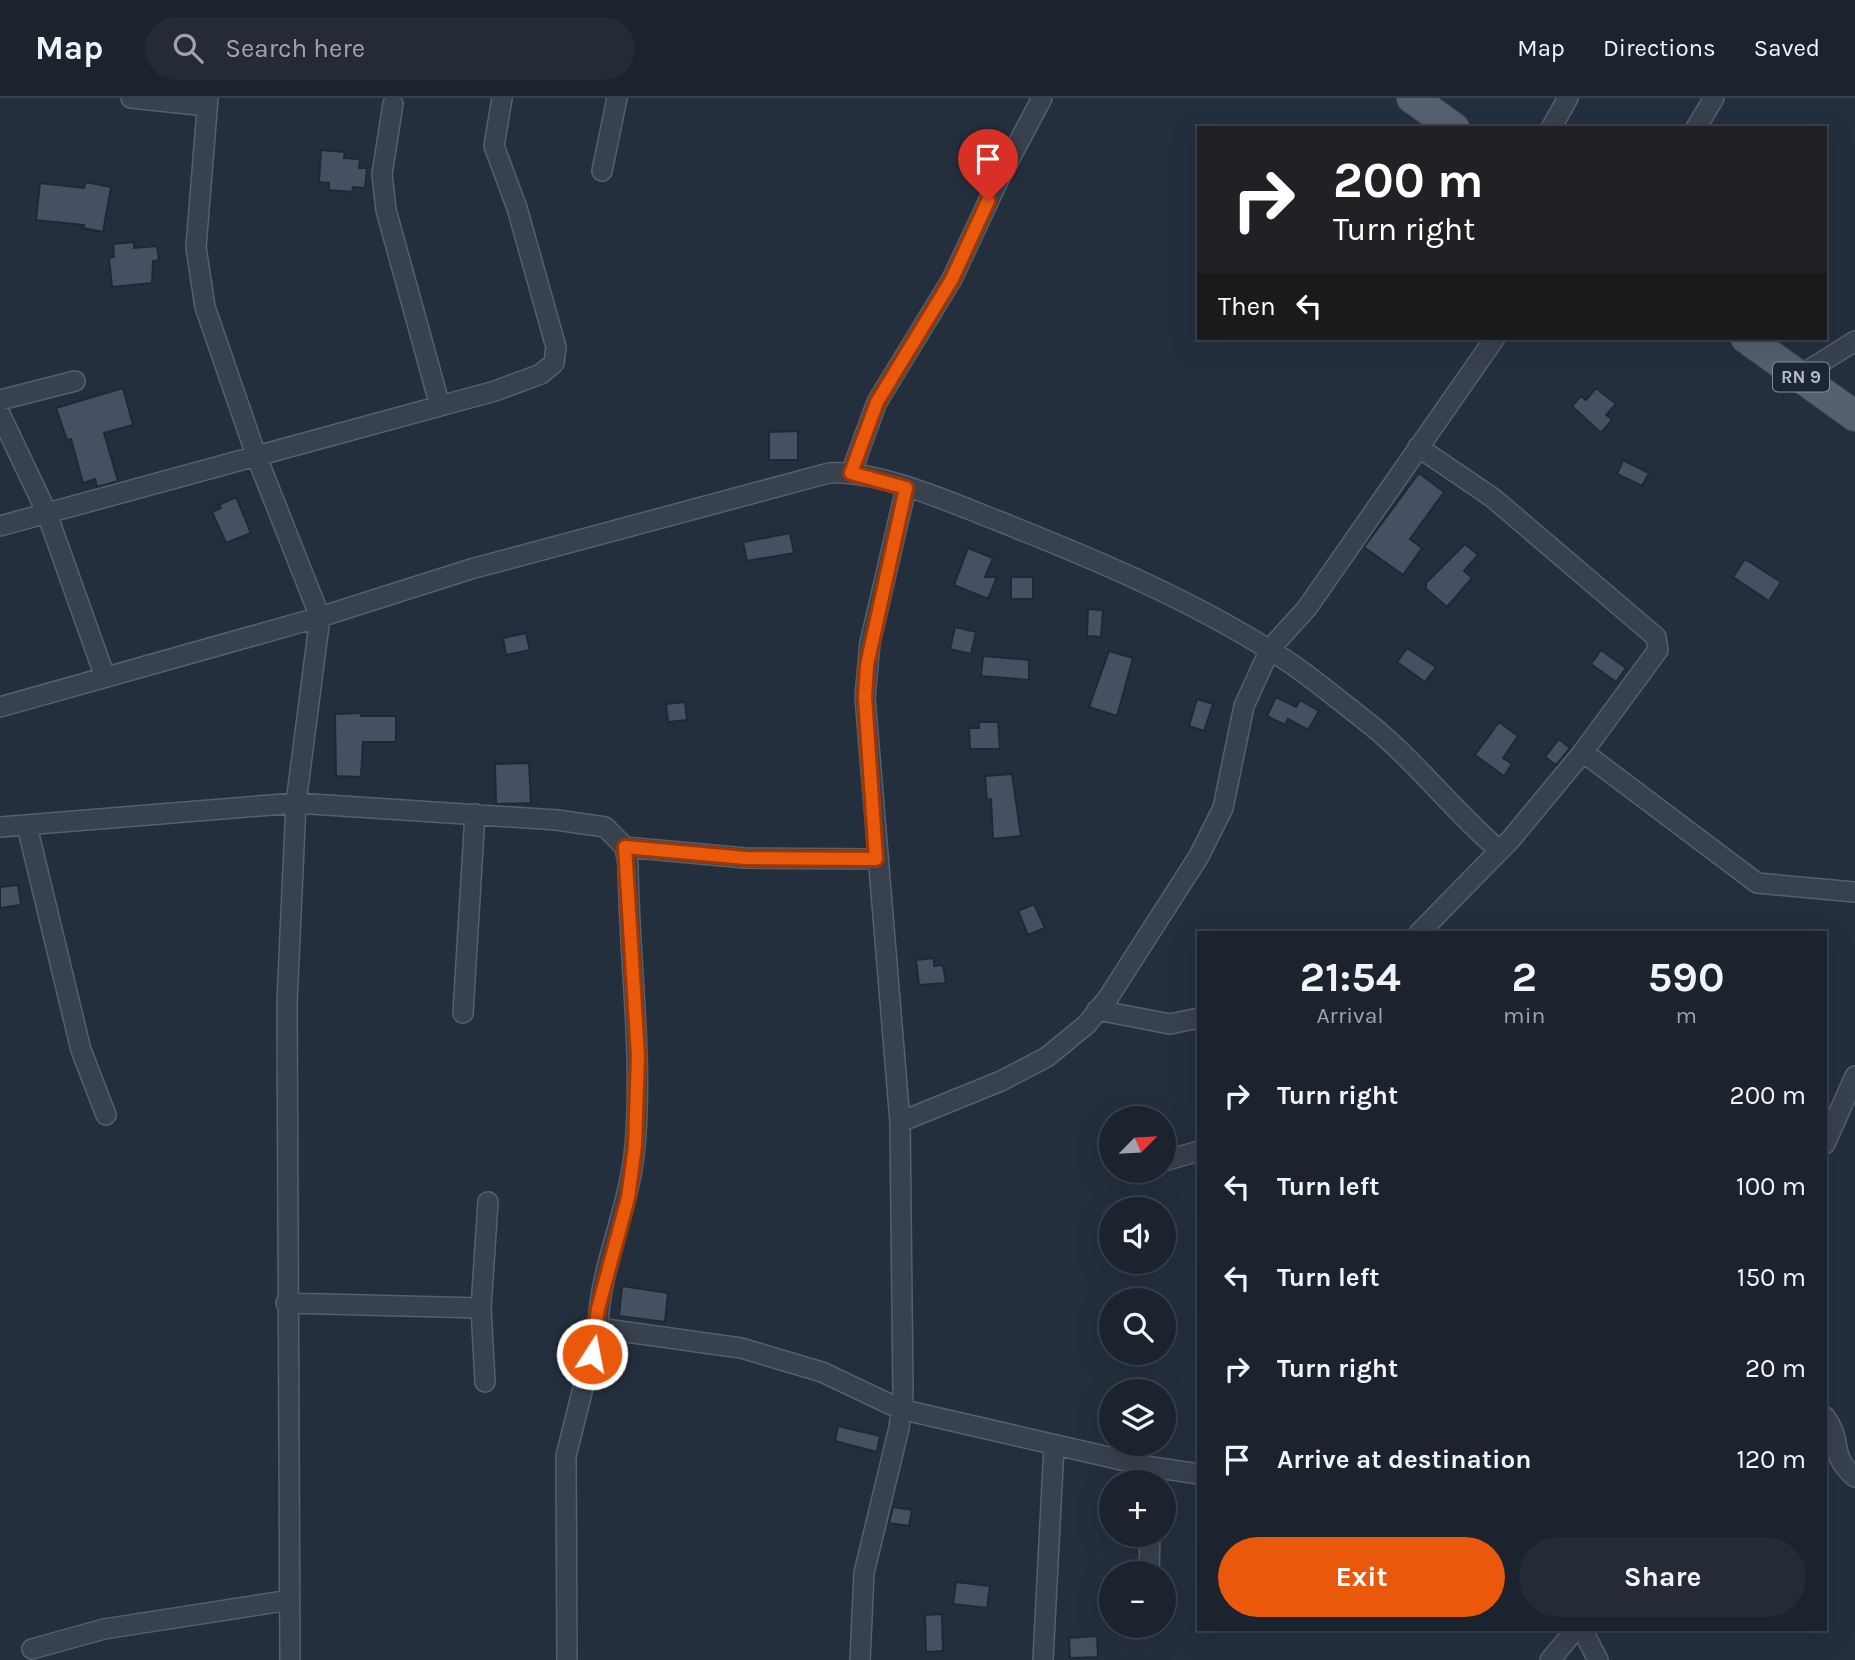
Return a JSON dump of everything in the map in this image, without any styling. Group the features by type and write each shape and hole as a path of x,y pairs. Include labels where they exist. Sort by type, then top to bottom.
{"main road":[{"path":"1425,102 1452,126"},
{"name":"RN 9","path":"1749,340 1855,416"}],"street":[{"path":"131,98 208,102 196,247 203,295 256,454 320,617 296,803 287,1002 286,1303 290,1660"},
{"path":"0,526 256,454 495,391 541,374 554,363 556,347 517,208 494,146 502,98"},
{"path":"602,171 617,98"},
{"path":"851,473 877,402 952,279 997,183 1042,98"},
{"path":"1552,126 1568,98"},
{"path":"1697,126 1714,98"},
{"path":"393,104 382,174 386,210 440,406"},
{"path":"900,1122 1001,1081 1047,1057 1087,1024 1199,856 1223,808 1244,706 1270,649 1307,608 1494,340"},
{"path":"1799,376 1855,341"},
{"path":"0,400 75,381"},
{"path":"0,414 46,512 105,677"},
{"path":"1418,447 1493,498 1656,637 1658,650 1583,752 1427,930"},
{"path":"0,706 320,617 471,569 698,506 829,473 851,473 947,500 1058,545 1163,590 1270,649 1364,719 1433,781 1499,850"},
{"path":"860,1660 864,1573 899,1428 903,1394 900,1122 876,859 865,697 867,665 906,488"},
{"path":"1583,752 1757,883 1775,887 1855,892"},
{"path":"0,827 296,803 557,820 605,827 625,847 745,858 876,859"},
{"path":"463,1013 475,814"},
{"path":"27,826 81,1050 106,1115"},
{"path":"567,1660 566,1457 598,1328 598,1309 628,1198 635,1146 638,1056 625,847"},
{"path":"1097,1010 1170,1024 1197,1018"},
{"path":"1827,1139 1855,1076"},
{"path":"1176,1158 1197,1152"},
{"path":"485,1382 481,1308 488,1202"},
{"path":"286,1303 481,1308"},
{"path":"598,1328 741,1348 822,1372 900,1409 1054,1446 1134,1470"},
{"path":"1827,1421 1836,1435 1837,1457 1855,1477"},
{"path":"1043,1660 1054,1446"},
{"path":"1176,1474 1197,1474"},
{"path":"32,1649 104,1629 290,1600"},
{"path":"1550,1660 1574,1631"},
{"path":"1583,1631 1598,1660"}],"building":[{"path":"321,150 345,152 344,158 360,159 359,168 367,168 365,188 353,187 352,192 329,190 329,183 319,182"},
{"path":"86,182 111,187 103,232 83,228 84,225 36,220 40,183 84,188"},
{"path":"134,242 134,248 157,246 159,260 153,261 152,283 112,287 109,258 114,257 113,244"},
{"path":"123,388 133,425 104,433 118,481 97,487 95,479 83,483 71,439 67,440 56,408"},
{"path":"1596,388 1616,404 1606,415 1612,420 1601,433 1572,406 1581,396 1586,400"},
{"path":"798,431 798,460 769,460 769,432"},
{"path":"1623,460 1649,473 1642,486 1617,474"},
{"path":"1419,473 1444,492 1410,539 1422,548 1403,575 1364,547"},
{"path":"236,497 251,533 226,543 212,512 221,508 219,505"},
{"path":"790,533 794,553 747,561 743,542"},
{"path":"1465,544 1478,555 1464,571 1472,578 1447,607 1426,589 1426,583"},
{"path":"968,548 993,558 985,577 997,577 988,599 954,585"},
{"path":"1745,559 1781,582 1769,601 1733,577"},
{"path":"1011,577 1033,577 1033,599 1011,599"},
{"path":"1088,609 1103,610 1101,637 1087,636"},
{"path":"955,627 976,632 971,654 950,649"},
{"path":"526,633 530,650 506,655 503,638"},
{"path":"1407,648 1436,667 1425,682 1397,662"},
{"path":"1601,650 1626,668 1616,682 1591,664"},
{"path":"1109,651 1133,658 1117,716 1089,707"},
{"path":"983,656 1029,660 1029,680 981,676"},
{"path":"1276,697 1296,707 1300,700 1319,711 1308,730 1288,719 1285,725 1267,716"},
{"path":"1197,699 1213,704 1204,731 1189,726"},
{"path":"685,702 687,720 668,722 666,704"},
{"path":"361,713 361,716 396,716 396,742 363,742 361,777 336,776 335,714"},
{"path":"979,722 998,722 1000,749 970,749 969,728 979,728"},
{"path":"1499,722 1518,736 1503,758 1512,764 1504,776 1475,755"},
{"path":"1559,739 1570,748 1556,765 1545,757"},
{"path":"529,763 531,803 496,804 495,764"},
{"path":"1012,774 1021,836 993,839 991,799 987,800 985,776"},
{"path":"18,885 21,905 0,908 0,887"},
{"path":"1034,904 1045,928 1028,935 1018,911"},
{"path":"934,958 934,966 943,965 946,983 919,985 916,960"},
{"path":"622,1286 668,1293 665,1322 619,1316"},
{"path":"838,1426 880,1436 877,1452 835,1441"},
{"path":"893,1507 912,1510 909,1526 889,1523"},
{"path":"956,1582 990,1586 987,1608 953,1604"},
{"path":"942,1614 943,1651 926,1652 925,1615"},
{"path":"1097,1636 1098,1657 1070,1658 1069,1638"}],"route":[{"path":"592,1354 598,1328 598,1309 628,1198 635,1146 638,1056 625,847 745,858 876,859 865,697 867,665 906,488 851,473 877,402 952,279 988,201"}]}
